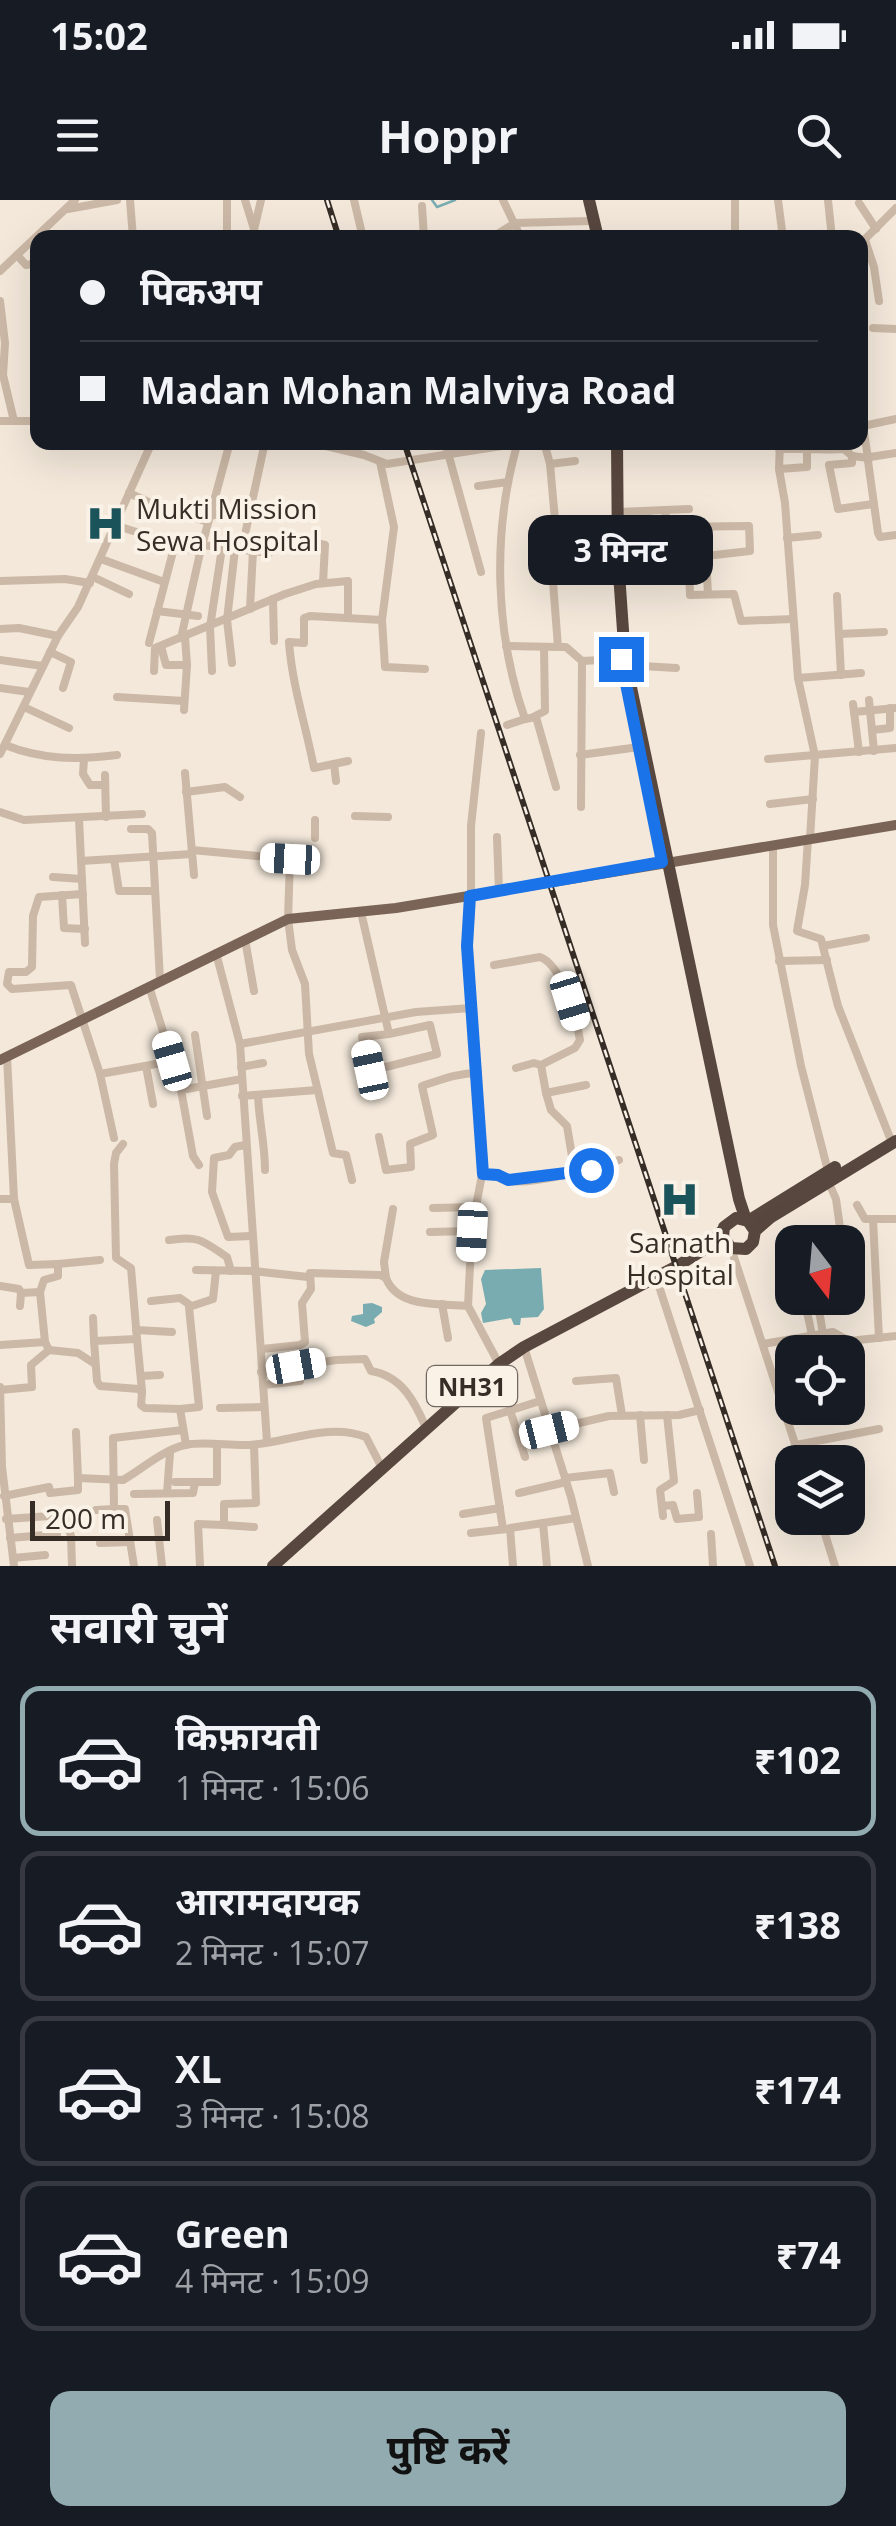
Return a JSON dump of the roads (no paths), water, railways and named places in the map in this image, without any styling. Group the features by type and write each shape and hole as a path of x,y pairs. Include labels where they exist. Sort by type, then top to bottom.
{"highway":[{"path":"587,200 593,230"},
{"path":"587,200 594,230"},
{"path":"614,450 624,662 665,862"},
{"path":"614,450 613,560 624,662 639,746 746,1222"},
{"name":"NH31","path":"746,1222 893,1139"},
{"name":"NH31","path":"273,1566 499,1364 703,1250 723,1230 771,1217 829,1177"},
{"name":"NH31","path":"703,1250 734,1249 753,1242 746,1222"},
{"path":"723,1230 723,1237 734,1249"}],"main road":[{"path":"4,1058 288,919 499,892 896,825"}],"street":[{"path":"44,230 71,204 117,200"},
{"path":"130,200 132,230"},
{"path":"227,230 228,200"},
{"path":"245,200 252,230"},
{"path":"254,230 261,200"},
{"path":"354,200 361,230"},
{"path":"503,200 518,230"},
{"path":"735,200 735,230"},
{"path":"778,200 782,230"},
{"path":"828,200 831,230"},
{"path":"859,202 876,229"},
{"path":"422,206 424,230"},
{"path":"868,236 896,208"},
{"path":"507,230 516,225 590,221"},
{"path":"515,230 516,225"},
{"path":"0,271 30,243"},
{"path":"868,251 879,301"},
{"path":"18,255 30,264"},
{"path":"0,301 4,376 14,421"},
{"path":"872,328 896,329"},
{"path":"868,425 896,419"},
{"path":"0,421 30,420"},
{"path":"117,755 84,759 2,750 58,636 91,580 148,450"},
{"path":"116,697 184,706 186,615 228,450"},
{"path":"246,530 264,450"},
{"path":"348,450 380,462 403,464 470,450"},
{"path":"448,450 482,572"},
{"path":"520,450 508,482 502,582 512,682 525,719"},
{"path":"546,450 559,566 553,582 558,647"},
{"path":"779,450 798,678 815,756 805,884 797,925 800,934"},
{"path":"779,469 812,466 807,450"},
{"path":"845,450 852,456 868,458 896,454"},
{"path":"867,450 879,536 896,534"},
{"path":"852,456 852,463 830,464 838,509 873,504"},
{"path":"550,464 575,461"},
{"path":"380,462 394,528 382,620 384,667 425,668"},
{"path":"478,486 508,482"},
{"path":"129,493 157,506 209,519 222,513 248,518"},
{"path":"618,512 689,509"},
{"path":"648,511 650,534 668,531 665,510"},
{"path":"115,524 174,544 269,553"},
{"path":"706,526 708,594"},
{"path":"668,527 748,526 750,551 688,556"},
{"path":"680,527 681,541 688,540 690,595 734,594 741,621 793,619"},
{"path":"787,538 818,534"},
{"path":"300,540 325,544 323,583"},
{"path":"149,643 174,544"},
{"path":"212,671 210,626 222,548"},
{"path":"232,663 227,620 235,549"},
{"path":"250,609 254,551"},
{"path":"101,559 164,582"},
{"path":"559,566 613,560"},
{"path":"0,581 91,580 129,594"},
{"path":"154,671 154,650 161,646 273,599 323,583 348,582 348,618"},
{"path":"837,596 841,675"},
{"path":"273,599 274,641"},
{"path":"157,611 198,616"},
{"path":"348,761 314,768 292,674 289,642 304,643 304,618 382,620"},
{"path":"0,629 58,636"},
{"path":"839,634 884,632"},
{"path":"161,646 166,664 212,652"},
{"path":"506,646 566,648 582,661 676,668"},
{"path":"507,725 545,711 544,647"},
{"path":"50,652 71,662 63,688"},
{"path":"0,660 43,666"},
{"path":"580,807 582,661"},
{"path":"798,678 861,673"},
{"path":"0,688 30,692"},
{"path":"869,700 874,750"},
{"path":"24,707 69,728"},
{"path":"859,752 854,708 893,708 890,728 872,730"},
{"path":"536,716 556,787"},
{"path":"482,733 471,826 467,946 483,1174 472,1232 468,1306 499,1364"},
{"path":"580,756 639,746"},
{"path":"768,759 896,748"},
{"path":"84,759 83,774 90,785 105,780 106,817"},
{"path":"334,764 336,781"},
{"path":"185,773 194,875"},
{"path":"186,792 225,787 240,797"},
{"path":"770,804 813,799"},
{"path":"0,812 24,820 142,814"},
{"path":"354,816 388,816"},
{"path":"79,818 86,944"},
{"path":"314,838 315,820"},
{"path":"131,829 152,830 154,983 193,1156 199,1165"},
{"path":"497,837 499,892"},
{"path":"772,844 775,936 840,1225"},
{"path":"81,862 192,852 290,859 288,919 292,950 305,984 317,1090 332,1153 346,1154 352,1180"},
{"path":"114,859 119,891 154,891"},
{"path":"54,877 82,880"},
{"path":"83,894 38,898 33,916 32,966 26,972 8,973 4,980 12,989 71,985 83,1019 119,1141 114,1164 116,1258 130,1268 141,1405 145,1408 199,1405 190,1305"},
{"path":"62,895 64,928 85,929"},
{"path":"362,912 389,1034"},
{"path":"775,936 819,936 838,1006 893,1139"},
{"path":"823,946 866,938"},
{"path":"244,939 254,991"},
{"path":"216,953 240,1044 267,1442"},
{"path":"494,965 547,959 556,969 570,1001 580,1040 575,1048 541,1065 516,1068"},
{"path":"780,961 827,960"},
{"path":"240,1044 386,1018 471,1008"},
{"path":"430,1025 436,1054 370,1070 362,1037 389,1034 430,1025"},
{"path":"195,1035 208,1116"},
{"path":"4,1058 14,1199 29,1264 100,1260"},
{"path":"100,1074 172,1061"},
{"path":"241,1067 264,1063"},
{"path":"541,1065 549,1107 567,1126 575,1174"},
{"path":"146,1066 153,1104"},
{"path":"378,1137 386,1170 411,1167 410,1144 433,1136 422,1086 447,1080 454,1074 478,1073"},
{"path":"180,1090 242,1079"},
{"path":"546,1093 586,1085"},
{"path":"242,1096 317,1090"},
{"path":"258,1095 265,1170"},
{"path":"245,1145 214,1158 211,1186 228,1238 251,1236"},
{"path":"483,1174 508,1180 575,1174 618,1160"},
{"path":"0,1198 14,1199"},
{"path":"857,1205 863,1218 896,1219"},
{"path":"433,1208 476,1207"},
{"path":"394,1209 384,1262 390,1289 442,1304 468,1306"},
{"path":"873,1219 880,1338"},
{"path":"430,1232 472,1232"},
{"path":"168,1240 196,1237 228,1257 231,1271"},
{"path":"734,1249 796,1445 879,1429"},
{"path":"45,1555 13,1562 4,1515 0,1389 32,1386 31,1364 47,1346 40,1292 44,1280 58,1276 58,1264"},
{"path":"196,1270 308,1277"},
{"path":"151,1301 180,1298 190,1305 213,1299 216,1271"},
{"path":"308,1277 312,1272 386,1278"},
{"path":"262,1348 300,1346 305,1342 302,1302 311,1289 308,1277"},
{"path":"656,1277 750,1566"},
{"path":"0,1286 20,1289 20,1306"},
{"path":"22,1293 40,1292"},
{"path":"442,1304 448,1338"},
{"path":"808,1315 812,1335 833,1332 849,1341 896,1336"},
{"path":"820,1315 823,1334"},
{"path":"93,1318 96,1382 100,1386 142,1391"},
{"path":"94,1341 172,1332"},
{"path":"763,1344 775,1342"},
{"path":"0,1345 47,1346 78,1353 94,1364"},
{"path":"524,1347 588,1566"},
{"path":"261,1372 365,1359 371,1371 390,1376 409,1393 426,1428"},
{"path":"141,1376 160,1375"},
{"path":"576,1382 616,1378 622,1415"},
{"path":"263,1385 300,1381"},
{"path":"513,1566 486,1418 540,1401"},
{"path":"220,1408 264,1407"},
{"path":"180,1409 186,1445"},
{"path":"510,1410 525,1457"},
{"path":"549,1430 622,1415 700,1410"},
{"path":"640,1415 644,1460"},
{"path":"667,1415 674,1481 660,1490 662,1511 673,1506 677,1519 699,1517 697,1493"},
{"path":"114,1509 114,1436 183,1430"},
{"path":"76,1432 78,1504"},
{"path":"78,1478 128,1478 135,1470 186,1445 254,1445 342,1432 362,1435 382,1468"},
{"path":"224,1525 224,1504 256,1504 254,1445"},
{"path":"175,1482 218,1482 217,1446"},
{"path":"167,1493 170,1452"},
{"path":"519,1493 610,1472 614,1492"},
{"path":"134,1494 193,1493 195,1483"},
{"path":"3,1492 78,1490"},
{"path":"96,1510 125,1508 134,1566"},
{"path":"464,1514 500,1508"},
{"path":"4,1515 65,1515 71,1536 72,1566"},
{"path":"471,1533 576,1518"},
{"path":"158,1520 162,1566"},
{"path":"543,1523 547,1566"},
{"path":"200,1566 198,1524 254,1527"},
{"path":"10,1538 57,1534"},
{"path":"710,1534 713,1566"},
{"path":"825,1535 835,1566"},
{"path":"100,1543 129,1542"}],"water":[{"path":"541,1268 544,1309 538,1317 521,1318 520,1325 514,1325 511,1318 483,1323 481,1313 486,1304 481,1279 485,1270"},
{"path":"363,1304 382,1307 375,1323 366,1327 351,1321 352,1316 363,1314"}],"waterway":[{"path":"432,200 437,207 455,200"}],"railway":[{"path":"327,200 336,230"},
{"path":"407,450 775,1566"}],"place":[{"name":"Mukti Mission Sewa Hospital","path":"106,524"},
{"name":"Sarnath Hospital","path":"680,1200"}]}
